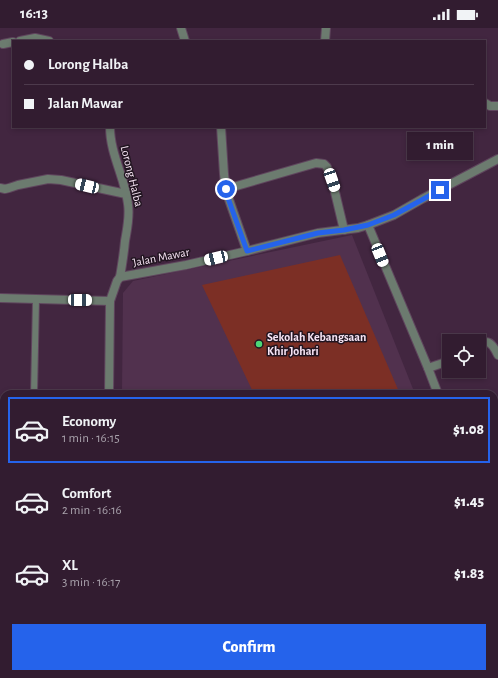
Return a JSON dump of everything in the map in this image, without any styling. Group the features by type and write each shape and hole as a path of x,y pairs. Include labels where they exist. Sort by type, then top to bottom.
{"street":[{"path":"181,28 185,40"},
{"path":"325,40 326,28"},
{"path":"25,40 35,38 44,40"},
{"path":"3,44 12,42"},
{"path":"486,104 490,106 498,106"},
{"name":"Lorong Halba","path":"110,128 110,137 126,194 129,214 120,277"},
{"path":"221,128 226,189 247,251"},
{"name":"Jalan Mawar","path":"109,390 110,301 117,281 120,277 247,251 318,233 368,225 394,215 498,159"},
{"path":"226,189 316,163 324,164 327,167 334,188 344,230"},
{"path":"0,188 9,188 48,179 61,180 126,194"},
{"path":"368,225 436,390"},
{"path":"0,298 110,301"},
{"path":"486,342 493,347 498,355"},
{"path":"428,368 442,363"}],"lane":[{"path":"34,390 36,299"}],"shaded area":[{"name":"Sekolah Kebangsaan Khir Johari","path":"352,235 413,390 122,390 123,293 133,281"},
{"path":"340,255 398,390 252,390 202,285"}],"place":[{"name":"Sekolah Kebangsaan Khir Johari","path":"259,344"}],"route":[{"path":"226,189 247,251 318,233 358,228 382,221 440,190"}]}
